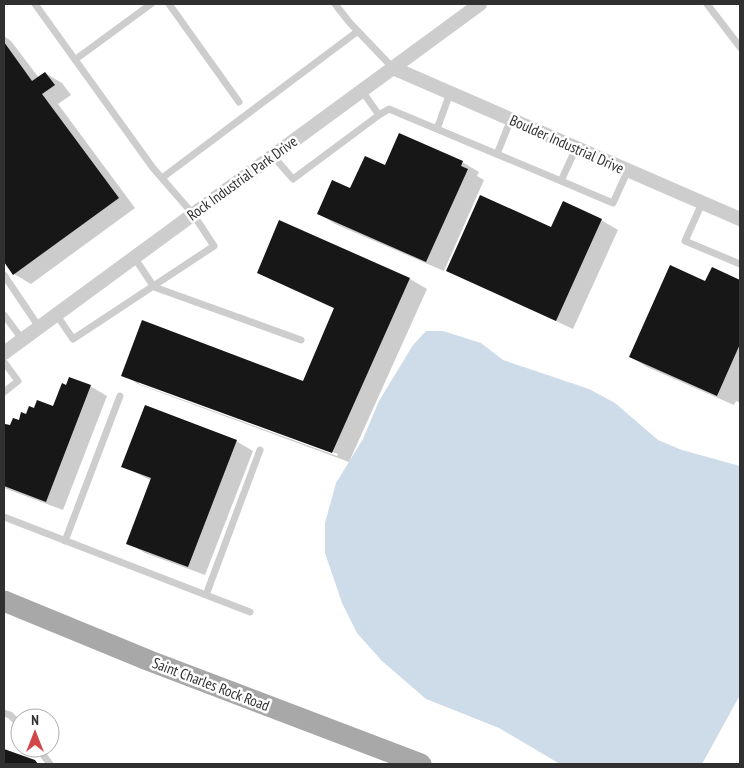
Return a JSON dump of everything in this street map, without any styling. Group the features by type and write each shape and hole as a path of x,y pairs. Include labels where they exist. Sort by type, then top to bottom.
{"main road":[{"name":"Saint Charles Rock Road","path":"4,601 150,661 421,764"}],"street":[{"name":"Rock Industrial Park Drive","path":"4,353 480,4"},
{"name":"Boulder Industrial Drive","path":"393,68 740,219"}],"lane":[{"path":"35,4 162,178 193,214 214,246 154,288 73,339 56,314"},
{"path":"76,59 151,4"},
{"path":"169,4 238,102"},
{"path":"335,4 393,68"},
{"path":"707,4 740,47"},
{"path":"162,178 358,31"},
{"path":"362,91 379,115"},
{"path":"437,129 450,93"},
{"path":"273,156 293,179 379,115 390,109 613,203 628,170"},
{"path":"496,154 511,119"},
{"path":"561,181 576,148"},
{"path":"702,203 685,240 740,264"},
{"path":"134,257 154,288 301,340"},
{"path":"4,275 39,327"},
{"path":"4,315 22,339"},
{"path":"4,362 18,381 4,392"},
{"path":"65,541 120,396"},
{"path":"206,595 260,450"},
{"path":"4,517 250,612"}],"water":[{"path":"426,331 443,331 481,343 503,360 589,389 615,403 658,440 682,450 740,466 740,695 702,764 560,764 499,728 426,699 382,661 357,633 342,603 325,553 325,523 336,483 363,439 379,401 413,345"}],"building":[{"path":"4,42 32,81 45,72 55,85 42,94 119,198 13,275 4,262"},
{"path":"399,133 463,161 461,166 468,169 426,262 317,214 332,180 350,188 365,156 385,165"},
{"path":"480,195 551,227 563,201 602,219 556,321 446,271"},
{"path":"279,220 410,278 332,453 121,376 142,320 303,381 334,308 257,273"},
{"path":"670,265 705,281 712,267 740,280 740,344 717,396 629,357"},
{"path":"69,377 91,385 46,502 4,486 5,424 10,425 13,418 19,420 21,412 26,414 29,406 34,408 37,400 53,406 62,383 66,385"},
{"path":"145,405 237,440 188,567 126,544 151,478 121,467"},
{"path":"4,749 10,751 10,758 29,758 35,760 38,764 4,764"}]}
